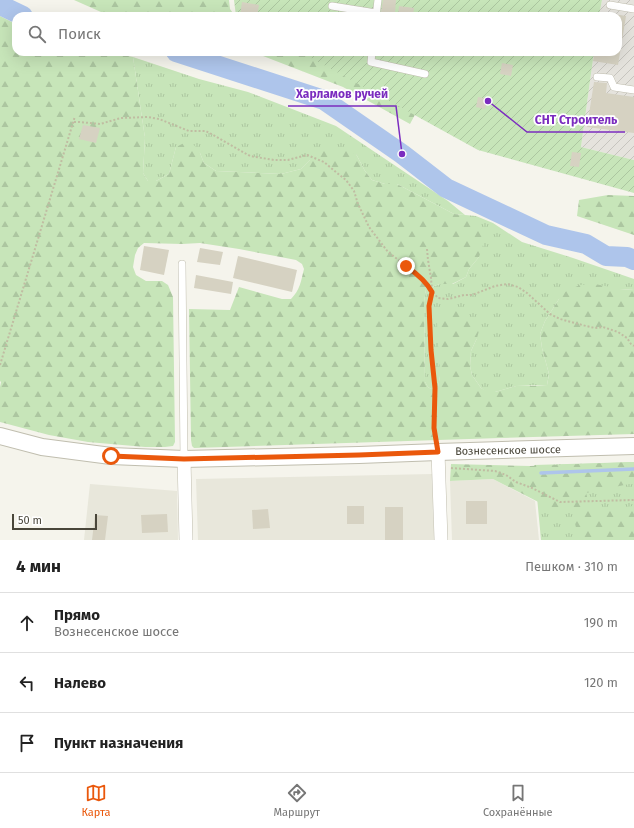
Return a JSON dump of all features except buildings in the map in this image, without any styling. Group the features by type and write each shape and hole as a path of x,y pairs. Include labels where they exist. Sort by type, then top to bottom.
{"street":[{"name":"Вознесенское шоссе","path":"0,436 42,447 111,456 184,459 634,446"},
{"path":"438,452 440,540"},
{"path":"184,459 186,540"}],"lane":[{"path":"376,12 378,0"},
{"path":"610,5 634,8"},
{"path":"332,6 361,12"},
{"path":"372,56 371,62 425,74"},
{"path":"597,77 610,78 614,87 634,90"},
{"path":"182,264 184,459"}],"path":[{"path":"0,365 75,116"},
{"path":"74,122 100,124 121,118 148,117 159,119 188,131 206,131 250,156 274,160 288,160 308,155 324,162 346,180 354,191 358,204 369,227 388,252 413,271 429,286 438,298 448,299 464,295 472,295 495,286 507,284 518,287 528,293 550,314 560,319 594,328 603,328 618,332 627,338 634,346"},
{"path":"427,249 432,278 432,292 429,306 431,350 435,388 434,428 438,452 450,468 495,471 560,502 634,500"}],"shaded area":[{"path":"602,0 634,0 634,160 581,147 593,56 622,56 622,12 600,12"},
{"path":"432,474 434,540 198,540 196,479"},
{"path":"493,479 535,501 539,540 452,540 450,481"},
{"path":"90,484 177,491 178,540 84,540"}],"green space":[{"path":"74,0 229,0 230,9 232,12 101,12"},
{"path":"234,0 602,0 600,12 236,12"},
{"path":"0,16 12,22 12,56 133,57 145,138 143,173 148,181 156,181 169,174 176,147 186,142 194,145 200,153 204,163 216,171 281,174 301,169 320,150 337,147 356,154 365,171 372,180 385,184 397,184 454,214 465,215 479,223 485,239 479,257 469,269 466,277 452,284 440,284 426,289 424,302 425,382 431,389 438,387 440,376 437,321 440,313 446,308 464,315 480,327 471,351 470,366 472,375 481,388 487,391 495,392 516,386 547,385 549,374 540,334 545,321 566,291 580,285 595,284 634,290 634,434 194,448 191,440 189,309 230,310 239,287 282,299 291,299 298,289 304,269 302,264 296,260 200,243 144,243 138,248 133,267 136,275 146,281 162,281 168,285 173,297 175,442 173,446 145,447 88,442 49,435 0,422"},
{"path":"263,56 331,56 418,109 410,124 343,87"},
{"path":"308,56 593,56 581,147 634,160 634,193 478,150"},
{"path":"133,57 199,79 248,92 336,126 448,201 465,215 454,214 397,184 385,184 372,180 365,171 356,154 310,160 301,169 281,174 216,171 204,163 200,153 176,147 169,174 156,181 148,181 143,173 145,138"},
{"path":"608,195 634,196 634,235 577,216 579,200"},
{"path":"465,215 476,216 493,223 522,242 634,279 634,290 620,289 559,299 545,321 540,334 549,374 547,385 516,386 495,392 487,392 481,388 472,375 470,366 471,351 477,338 440,376 438,388 431,389 425,382 424,302 426,289 440,284 453,284 466,277 469,269 479,257"},
{"path":"634,462 634,540 541,540 534,465"},
{"path":"634,462 634,484 586,493 591,511 634,506 634,540 579,540 572,511 556,511 493,479 450,481 451,464 530,466"}],"waterway":[{"path":"0,5 15,12"},
{"path":"188,56 324,100 402,154 446,188 546,235 586,244 606,256 627,257 634,260"},
{"path":"541,473 634,469"}],"place":[{"name":"СНТ Строитель","path":"488,101"},
{"name":"Харламов ручей","path":"402,154"}],"route":[{"path":"111,456 184,459 438,452 434,428 435,388 431,350 429,306 432,292 429,286 406,266"}]}
